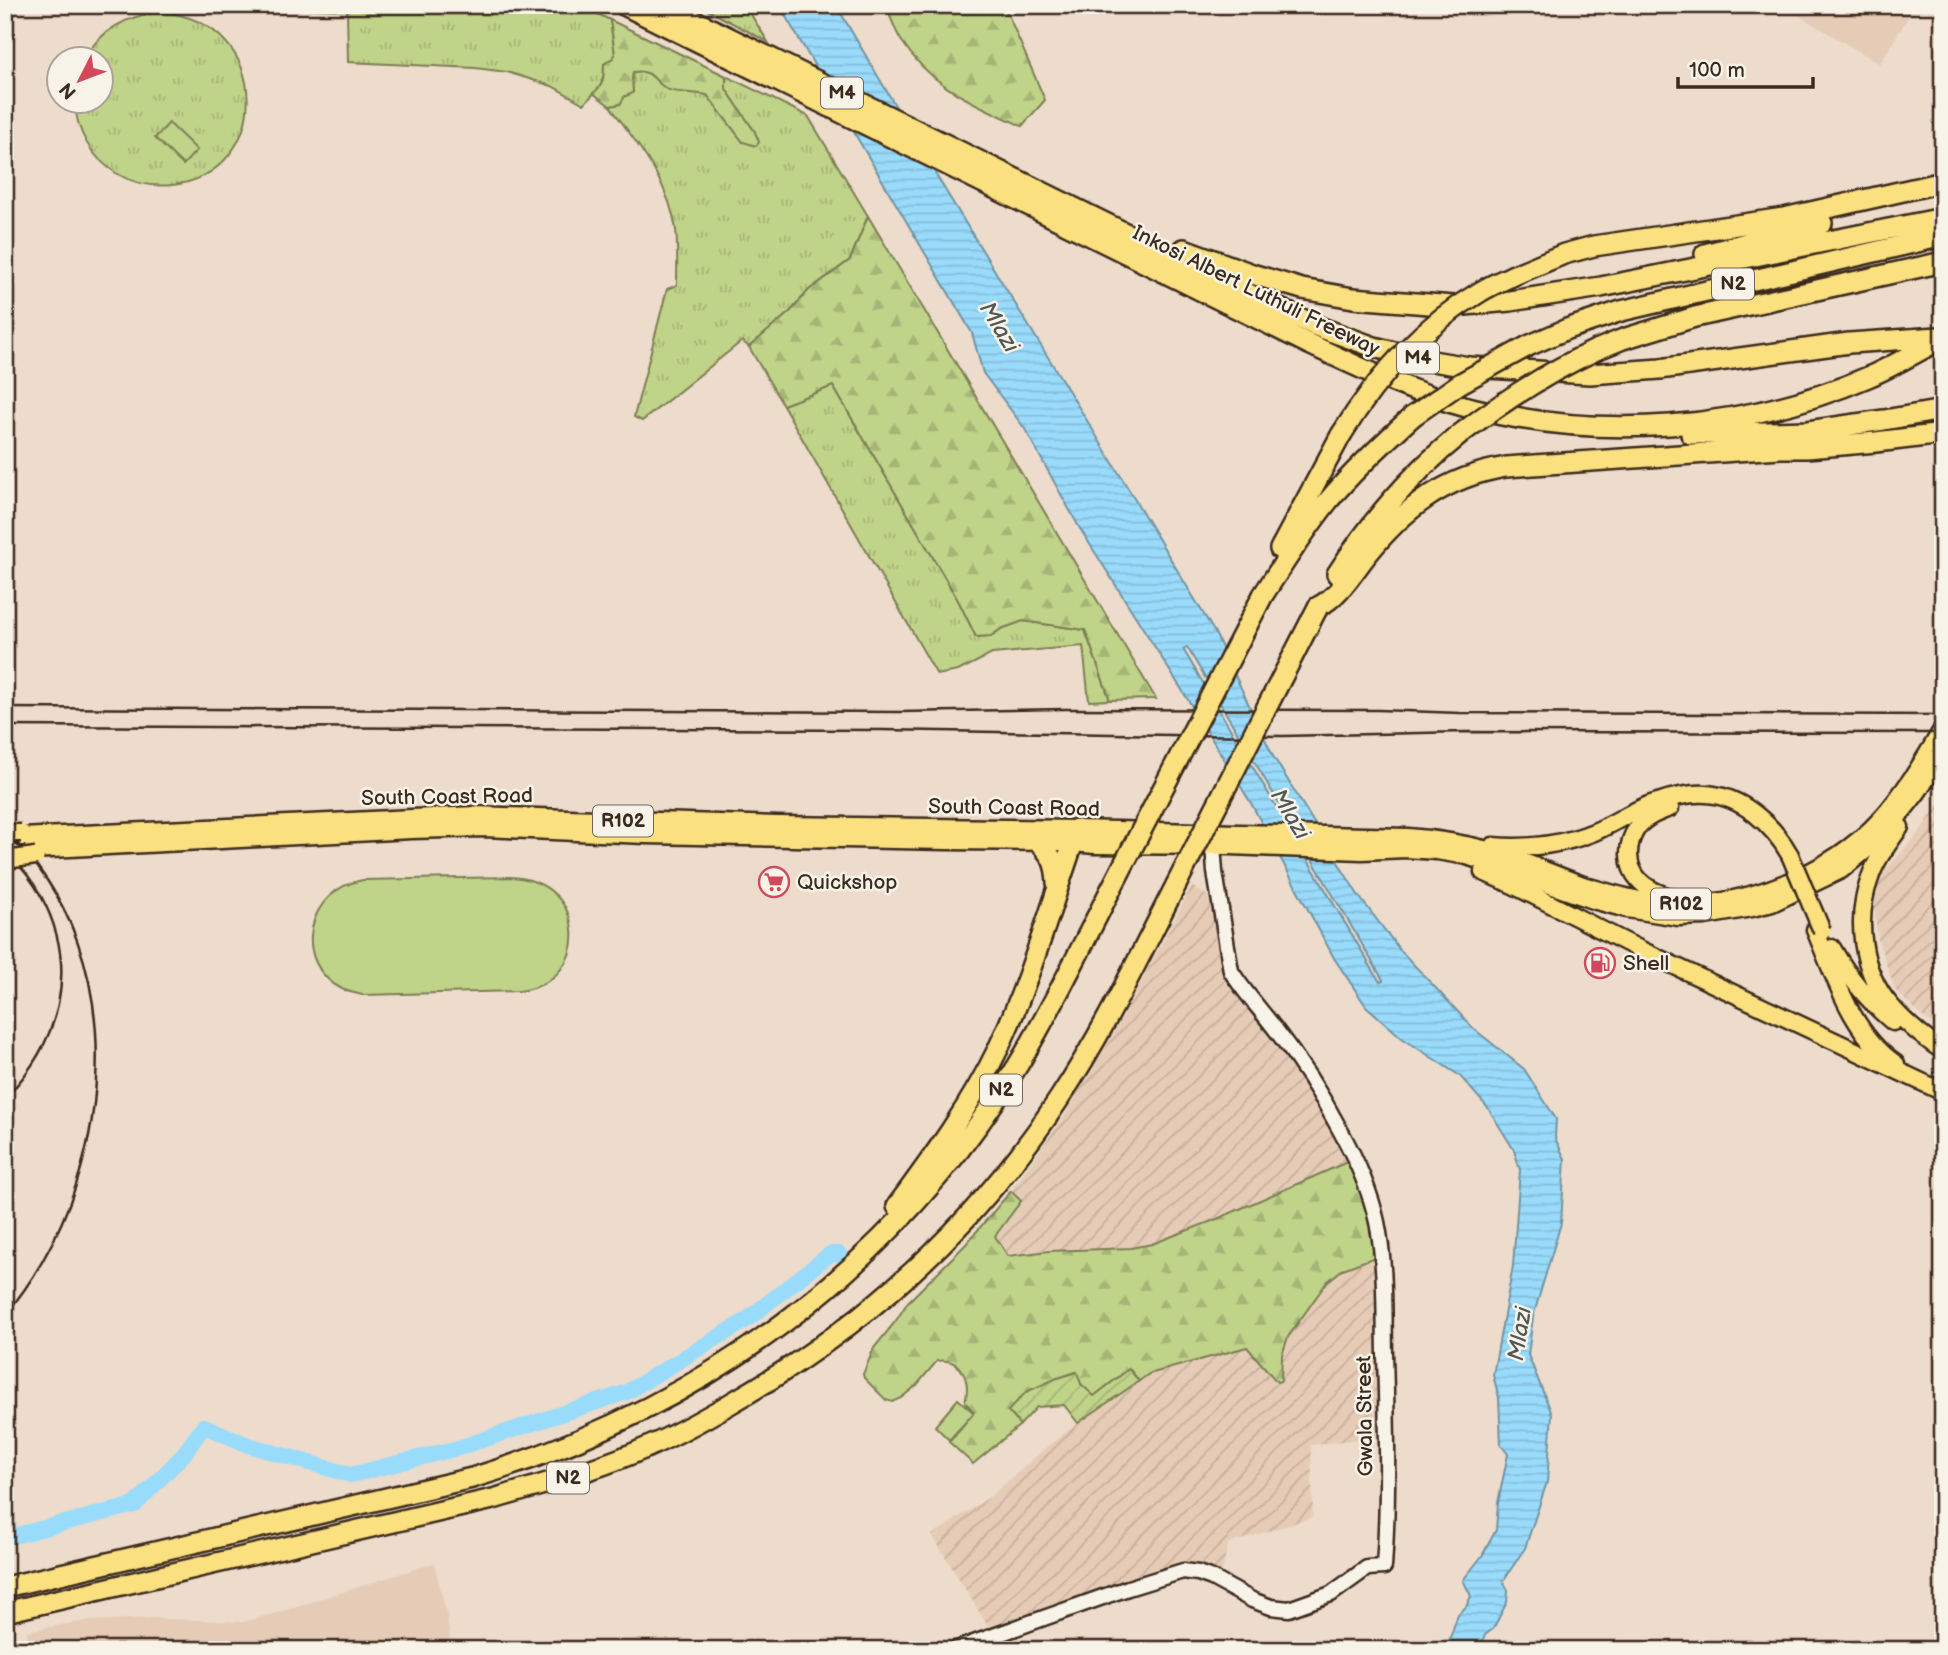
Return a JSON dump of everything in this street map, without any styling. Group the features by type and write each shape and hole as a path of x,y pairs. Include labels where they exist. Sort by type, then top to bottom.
{"highway":[{"name":"Inkosi Albert Luthuli Freeway","path":"624,5 662,14 1020,190 1309,344 1417,391 1466,407 1541,422 1579,426 1617,428 1712,420 1810,399 1895,365 1943,337"},
{"path":"1263,595 1278,553 1341,435 1369,391 1414,342 1448,313 1480,292 1564,254 1594,246 1784,218 1943,182"},
{"name":"Inkosi Albert Luthuli Freeway","path":"1020,190 1101,222 1319,327 1374,348 1426,360 1469,367 1590,374 1660,369 1849,343"},
{"path":"1020,190 1066,197 1209,259 1302,289 1353,298 1454,306 1510,301 1636,280 1943,218"},
{"path":"1636,280 1662,266 1943,190"},
{"name":"N2","path":"5,1587 472,1478 534,1458 598,1433 684,1390 792,1317 856,1264 932,1184 977,1125 1018,1064 1263,595 1329,500 1382,444 1413,416 1459,384 1528,346 1567,329 1620,311 1943,236"},
{"name":"N2","path":"5,1612 493,1499 561,1480 674,1434 795,1366 830,1341 911,1274 949,1237 984,1199 1058,1101 1090,1051 1318,607 1360,540 1392,501 1445,446 1530,384 1560,366 1623,339 1695,317 1943,262"},
{"path":"1849,343 1943,326"},
{"path":"1849,343 1943,337"},
{"path":"1617,428 1655,433 1808,431 1943,410"},
{"path":"1318,607 1331,599 1410,510 1438,489 1477,472 1506,467 1780,447 1908,424 1924,420 1943,410"},
{"path":"1780,447 1807,448 1943,434"},
{"path":"856,1264 925,1169 979,1085 998,1048 1020,997 1074,836"},
{"path":"1038,841 1054,860 1058,887"}],"main road":[{"name":"South Coast Road","path":"5,851 22,840 475,815 1074,836 1359,843 1435,839 1492,852 1617,894 1672,904 1699,903 1770,889 1836,857 1859,840 1885,813 1916,773 1943,728"},
{"name":"South Coast Road","path":"1359,843 1379,851 1406,849 1467,856 1593,900 1657,915 1678,917 1729,912 1772,903 1841,870 1872,845 1897,818 1943,757"},
{"path":"1943,757 1875,867 1864,896 1862,921 1864,947 1869,965 1888,1004 1943,1054"},
{"path":"1435,839 1534,847 1594,832 1658,802 1683,796 1706,794 1730,800 1751,810 1781,838 1853,1016 1890,1060 1924,1083"},
{"path":"1699,903 1655,892 1640,882 1631,869 1628,853 1637,828 1658,813 1697,800 1718,802 1752,817 1787,856"},
{"name":"South Coast Road","path":"22,840 60,853 82,847 484,828 646,835 947,841 1038,841 1074,836 1159,846 1213,845 1228,839"},
{"path":"5,860 22,840"},
{"path":"1379,851 1440,857 1489,874 1641,950 1943,1092"},
{"path":"1819,931 1851,978 1871,1001 1910,1035 1943,1054"}],"street":[{"name":"Gwala Street","path":"954,1650 1128,1588 1183,1572 1212,1578 1271,1607 1289,1609 1331,1594 1367,1568 1384,1567 1387,1497 1384,1309 1382,1255 1376,1220 1362,1177 1340,1129 1313,1082 1231,971 1213,845"}],"shaded area":[{"path":"1781,5 1915,5 1880,64"},
{"path":"1943,798 1943,1030 1924,1018 1895,990 1878,940 1874,905 1881,875 1918,834"},
{"path":"1192,886 1219,903 1231,971 1276,1030 1354,1159 1217,1219 1152,1244 1131,1248 1049,1251 1008,1256 995,1236 1021,1201 1011,1191 1062,1119 1109,1042"},
{"path":"1381,1255 1386,1436 1311,1445 1313,1517 1228,1544 1220,1582 1195,1572 994,1636 932,1535 991,1496 1049,1445 1149,1374 1247,1347 1277,1381 1288,1337 1327,1282 1343,1269"},
{"path":"434,1563 447,1616 451,1650 5,1650 29,1644 27,1631 84,1621 150,1618 243,1622"}],"green space":[{"path":"579,5 610,20 615,54 604,64 600,87 584,104 552,86 507,72 348,62 347,10 277,7"},
{"path":"698,5 745,5 768,42"},
{"path":"885,5 1004,5 1045,100 1022,126 955,92 926,71 913,57 899,36"},
{"path":"162,12 199,22 226,42 242,69 248,98 243,128 229,155 205,175 172,185 142,184 107,167 86,142 77,116 116,116 116,46 93,46 117,25"},
{"path":"610,20 726,76 726,89 755,132 759,142 756,146 743,142 707,95 671,91 645,72 633,72 633,92 625,96 620,104 610,106 593,93 601,84 604,64 615,54"},
{"path":"643,71 654,76 669,90 707,95 743,142 755,132 726,89 726,76 808,116 868,216 850,260 809,290 791,311 749,347 742,341 642,421 634,417 667,289 677,285 676,230 667,196 651,165 610,106 620,104 625,96 633,92 633,72"},
{"path":"169,123 197,150 183,165 155,138"},
{"path":"868,216 1156,699 1110,700 1085,630 1023,621 991,636 976,637 959,602 833,386 783,405 749,347 791,311 809,290 850,260"},
{"path":"833,386 959,602 976,637 991,636 1023,621 1085,630 1110,700 1089,701 1083,646 992,654 958,671 937,675 783,405"},
{"path":"510,877 536,882 556,895 568,912 572,932 570,952 560,970 543,984 519,991 362,995 342,989 326,977 316,962 311,945 312,928 328,897 344,886 363,880"},
{"path":"1354,1159 1381,1255 1343,1269 1327,1282 1288,1337 1282,1355 1281,1381 1277,1382 1247,1347 1149,1374 1139,1381 1129,1369 1093,1397 1081,1384 1076,1372 1055,1379 1009,1411 1020,1425 973,1464 949,1442 974,1412 965,1402 967,1386 963,1372 953,1363 937,1361 916,1386 892,1402 886,1400 864,1378 863,1374 874,1348 908,1302 966,1244 1011,1191 1021,1201 995,1236 1008,1256 1049,1251 1131,1248 1152,1244 1217,1219"},
{"path":"1129,1369 1139,1381 1078,1423 1064,1405 1037,1407 1020,1425 1008,1411 1026,1392 1055,1379 1077,1372 1081,1384 1094,1396"},
{"path":"958,1399 973,1414 949,1440 935,1426"}],"water":[{"name":"Mlazi","path":"779,5 836,5 939,180 1215,633 1273,756 1358,895 1400,950 1474,1029 1524,1069 1556,1119 1555,1138 1565,1159 1561,1223 1533,1317 1528,1355 1552,1414 1547,1482 1525,1548 1503,1581 1508,1590 1507,1602 1493,1629 1485,1635 1482,1644 1485,1650 1446,1650 1458,1614 1466,1607 1471,1596 1463,1580 1482,1556 1496,1530 1498,1503 1508,1454 1501,1445 1499,1398 1493,1375 1513,1266 1520,1170 1514,1150 1488,1108 1460,1076 1402,1038 1366,1006 1334,958 1252,805 1079,527 1025,429 983,373 972,333","holes":["1187,647 1383,981 1380,982 1183,649"]}],"waterway":[{"path":"5,1538 135,1505 183,1455 204,1426 248,1445 351,1475 458,1448 627,1392 745,1321 830,1254 839,1254"}],"railway":[{"path":"5,708 900,712 1065,709 1379,710 1460,713 1943,715"},
{"path":"5,726 883,730 1283,736 1465,732 1943,733"},
{"path":"5,831 48,882 77,940 93,1004 96,1070 89,1137 70,1201 42,1262 5,1315"},
{"path":"5,850 34,884 53,923 60,950 61,977 51,1028 24,1076 5,1098"}],"place":[{"name":"Quickshop","path":"774,882"},
{"name":"Shell","path":"1600,963"}]}
